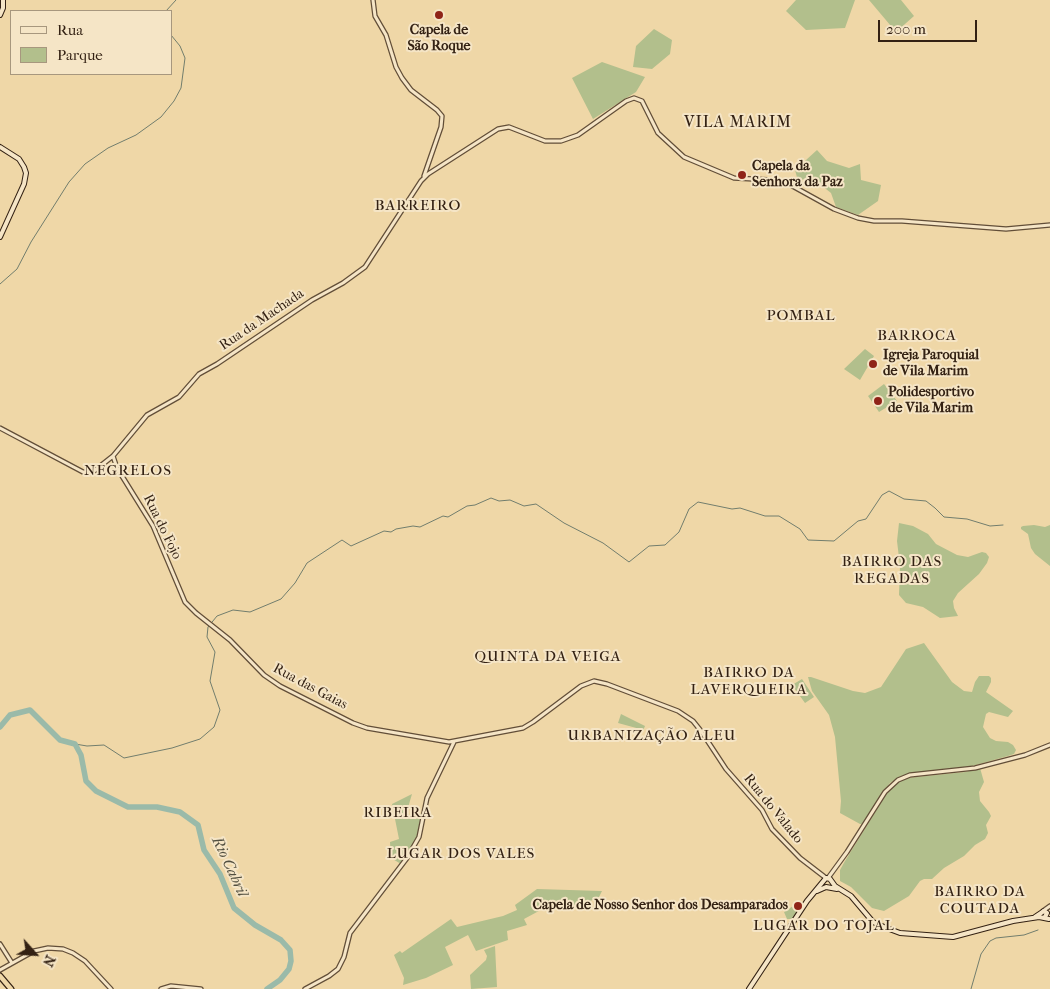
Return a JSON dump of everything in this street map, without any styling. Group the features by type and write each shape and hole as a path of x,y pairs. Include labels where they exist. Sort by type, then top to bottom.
{"highway":[{"path":"0,976 9,989"},
{"path":"0,980 9,989"}],"main road":[{"path":"0,15 3,8 3,0"},
{"path":"0,147 19,160 25,169 26,175 10,218 0,237"},
{"path":"825,880 832,882 852,898 875,923 900,933 952,936 1046,916"},
{"path":"825,880 827,888"},
{"path":"749,989 807,901 825,880"},
{"path":"813,894 827,888 832,882"},
{"path":"827,888 843,891"}],"street":[{"path":"374,0 375,16 386,35 396,67 402,78 411,90 442,116 441,127 423,179"},
{"path":"423,179 502,128 509,127 545,141 561,141 578,135 628,100 636,98 642,102 656,131 686,158 734,178 776,180 795,187 827,206 851,216 868,220 965,226 1022,228 1050,225"},
{"name":"Rua da Machada","path":"105,464 147,415 181,395 199,374 222,362 312,300 343,283 362,269 371,260 423,179"},
{"path":"0,428 83,472 91,472 105,464 117,468"},
{"name":"Rua do Fojo","path":"113,456 117,468 151,522 183,598"},
{"name":"Rua das Gaias","path":"183,598 190,608 230,640 268,679 354,723 375,730 444,742 454,742 526,727 575,690 587,684"},
{"name":"Rua do Valado","path":"587,684 596,681 604,683 680,712 698,726 726,769 762,810 777,835 825,880"},
{"path":"305,989 338,969 344,957 350,933 407,858 420,835 428,796 454,742"},
{"path":"825,880 847,852 885,792 900,778 910,775 975,768 1033,752 1050,745"},
{"path":"832,882 835,869"},
{"path":"1046,916 1050,906"},
{"path":"0,944 12,963"},
{"path":"0,970 38,950 52,948 67,950 85,961 111,989"},
{"path":"161,989 171,986 201,989"}],"green space":[{"path":"796,0 855,0 845,28 806,30 786,11"},
{"path":"869,0 901,0 914,16 896,32"},
{"path":"654,29 672,40 670,54 652,69 633,67 636,46"},
{"path":"602,62 645,77 636,92 593,119 572,78"},
{"path":"817,150 827,161 849,168 860,164 861,180 881,185 878,201 858,215 836,207 831,193 811,177 798,181 795,170"},
{"path":"865,349 874,356 860,380 844,369"},
{"path":"884,384 897,401 879,412 868,396"},
{"path":"899,523 913,526 928,534 936,544 957,555 968,557 982,552 986,553 989,557 979,574 958,593 953,601 958,616 940,618 923,607 906,603 899,595 900,566 897,541"},
{"path":"1050,525 1050,566 1035,554 1031,548 1028,534 1021,529 1023,526 1045,527"},
{"path":"924,643 952,682 964,691 972,692 979,676 989,676 991,678 986,692 1013,711 1008,717 989,712 986,714 983,727 990,738 996,741 1008,742 1016,750 1014,754 972,766 901,776 890,783 863,824 860,824 840,813 841,801 835,737 829,715 812,691 808,677 865,693 881,687 906,649"},
{"path":"802,679 814,697 805,703 792,685"},
{"path":"621,714 645,726 642,733 640,729 618,723"},
{"path":"980,768 984,782 979,792 980,801 991,816 986,825 988,833 985,839 975,845 964,856 944,868 932,879 920,881 909,896 884,911 872,908 851,887 840,881 840,870 845,861 887,793 896,783 907,778 965,772"},
{"path":"412,794 407,811 410,819 422,813 417,838 401,864 391,858 390,842 399,839 392,804"},
{"path":"537,889 602,891 599,897 577,907 550,905 524,919 527,925 507,931 508,940 476,951 468,935 445,947 453,965 426,978 403,985 404,978 394,955 400,951 402,953 451,919 457,927 503,916 517,910 515,905"},
{"path":"799,902 802,905 792,919 787,919 784,912"},
{"path":"495,946 497,987 471,989 470,975 486,960 487,956 484,950"}],"waterway":[{"path":"167,10 176,0"},
{"path":"0,284 17,269 31,242 69,182 85,164 108,148 136,135 161,117 174,101 181,88 185,58 180,46 172,36"},
{"path":"75,744 87,746 104,745 124,758 172,748 200,739 214,727 220,710 210,681 215,652 207,637 208,627 217,616 233,610 250,612 281,599 295,583 307,563 342,540 351,546 384,531 391,532 396,529 413,526 420,527 443,516 448,517 467,506 475,505 491,498 499,501 510,500 524,506 536,504 564,523 603,543 629,562 649,546 665,545 679,532 689,509 698,502 732,509 740,508 765,516 779,516 800,529 808,540 834,541 858,521 866,519 882,495 889,491 904,499 926,501 944,517 967,519 990,526 1003,525"},
{"name":"Rio Cabril","path":"0,727 10,715 30,710 60,740 75,744 81,755 86,781 96,791 128,807 157,807 180,812 198,825 204,850 220,874 234,908 255,925 281,940 290,950 291,961 289,969 280,980 267,989"},
{"path":"971,989 981,954 990,941 996,938 1024,935 1038,930"}],"place":[{"name":"Capela de São Roque","path":"439,15"},
{"name":"Capela da Senhora da Paz","path":"742,175"},
{"name":"Igreja Paroquial de Vila Marim","path":"873,364"},
{"name":"Polidesportivo de Vila Marim","path":"878,401"},
{"name":"Capela de Nosso Senhor dos Desamparados","path":"798,906"}],"district":[{"name":"VILA MARIM","path":"738,123"},
{"name":"BARREIRO","path":"418,206"},
{"name":"POMBAL","path":"801,316"},
{"name":"BARROCA","path":"917,336"},
{"name":"NEGRELOS","path":"128,471"},
{"name":"BAIRRO DAS REGADAS","path":"892,570"},
{"name":"QUINTA DA VEIGA","path":"548,657"},
{"name":"BAIRRO DA LAVERQUEIRA","path":"749,682"},
{"name":"URBANIZAÇÃO ALEU","path":"652,736"},
{"name":"RIBEIRA","path":"398,813"},
{"name":"LUGAR DOS VALES","path":"461,854"},
{"name":"BAIRRO DA COUTADA","path":"980,900"},
{"name":"LUGAR DO TOJAL","path":"824,926"}]}
